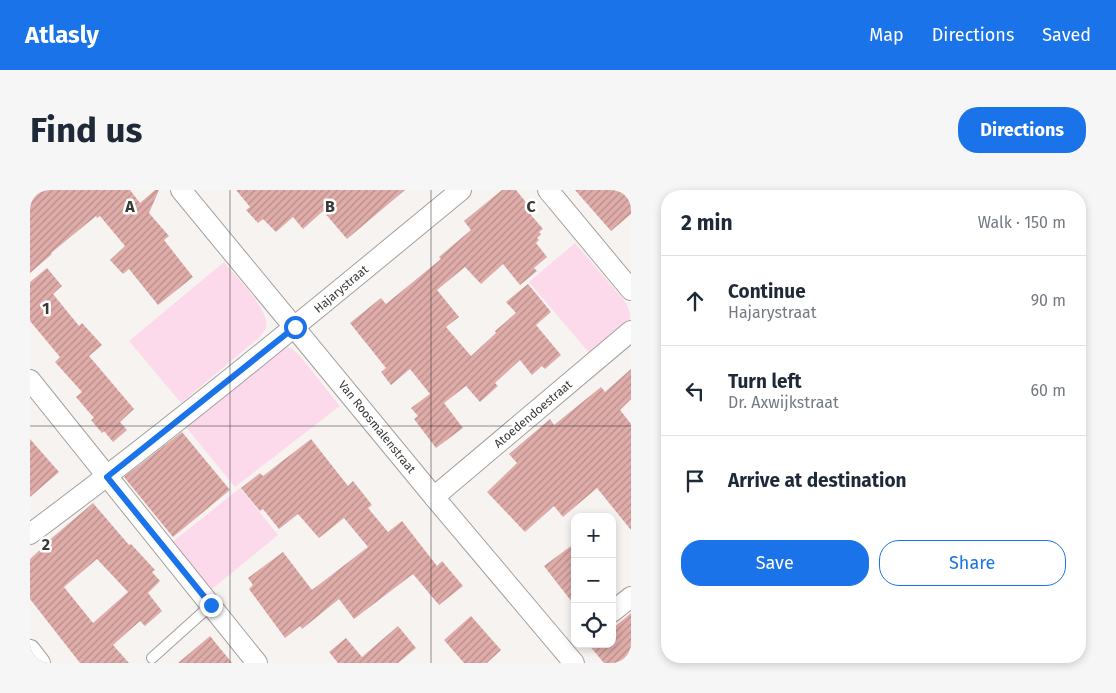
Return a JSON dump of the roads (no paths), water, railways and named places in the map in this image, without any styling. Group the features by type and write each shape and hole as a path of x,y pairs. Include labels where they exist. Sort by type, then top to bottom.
{"street":[{"name":"Van Roosmalenstraat","path":"181,190 434,497 571,652"},
{"name":"Hajarystraat","path":"30,534 107,477 295,327 461,190"},
{"path":"548,190 631,290"},
{"name":"Atoedendoestraat","path":"434,497 631,331"},
{"path":"30,380 257,663"},
{"path":"616,609 631,597"},
{"path":"30,650 40,663"}],"lane":[{"path":"152,658 211,605"}]}
